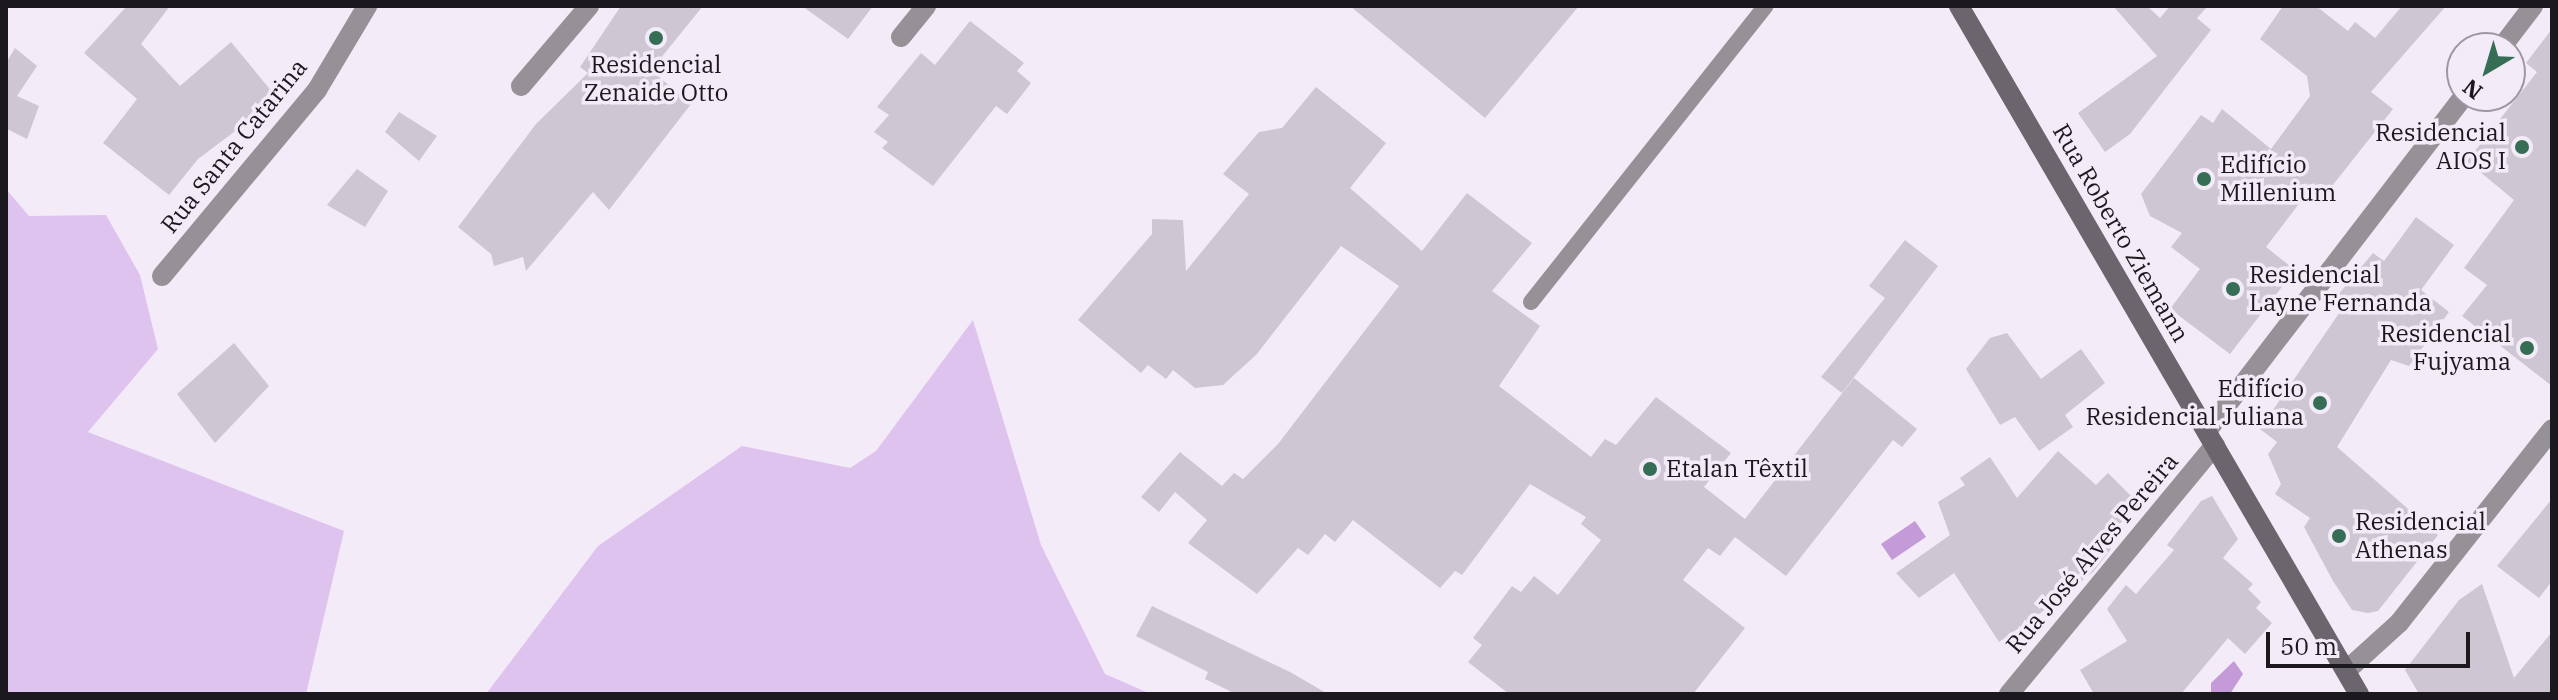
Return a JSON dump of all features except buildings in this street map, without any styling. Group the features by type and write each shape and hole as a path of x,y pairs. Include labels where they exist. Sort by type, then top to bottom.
{"main road":[{"name":"Rua Roberto Ziemann","path":"1959,6 2359,694"}],"street":[{"name":"Rua Santa Catarina","path":"162,276 317,90 367,6"},
{"path":"521,86 589,6"},
{"path":"901,37 926,6"},
{"path":"2513,32 2533,6"},
{"name":"Rua José Alves Pereira","path":"2009,694 2211,438 2452,112"},
{"path":"2346,671 2399,623 2552,429"}],"lane":[{"path":"1531,302 1760,8"}],"shaded area":[{"path":"6,189 29,216 106,215 140,275 158,349 88,432 344,531 306,694 6,694"},
{"path":"973,320 1041,545 1105,674 1151,694 486,694 598,546 742,446 850,468 876,451"},
{"path":"1915,521 1926,537 1892,560 1881,544"},
{"path":"2234,661 2243,674 2230,694 2211,694 2211,683"}],"place":[{"name":"Residencial Zenaide Otto","path":"656,38"},
{"name":"Residencial AIOS I","path":"2522,147"},
{"name":"Edifício Millenium","path":"2204,179"},
{"name":"Residencial Layne Fernanda","path":"2233,289"},
{"name":"Residencial Fujyama","path":"2527,348"},
{"name":"Edifício Residencial Juliana","path":"2320,403"},
{"name":"Etalan Têxtil","path":"1650,469"},
{"name":"Residencial Athenas","path":"2339,536"}]}
